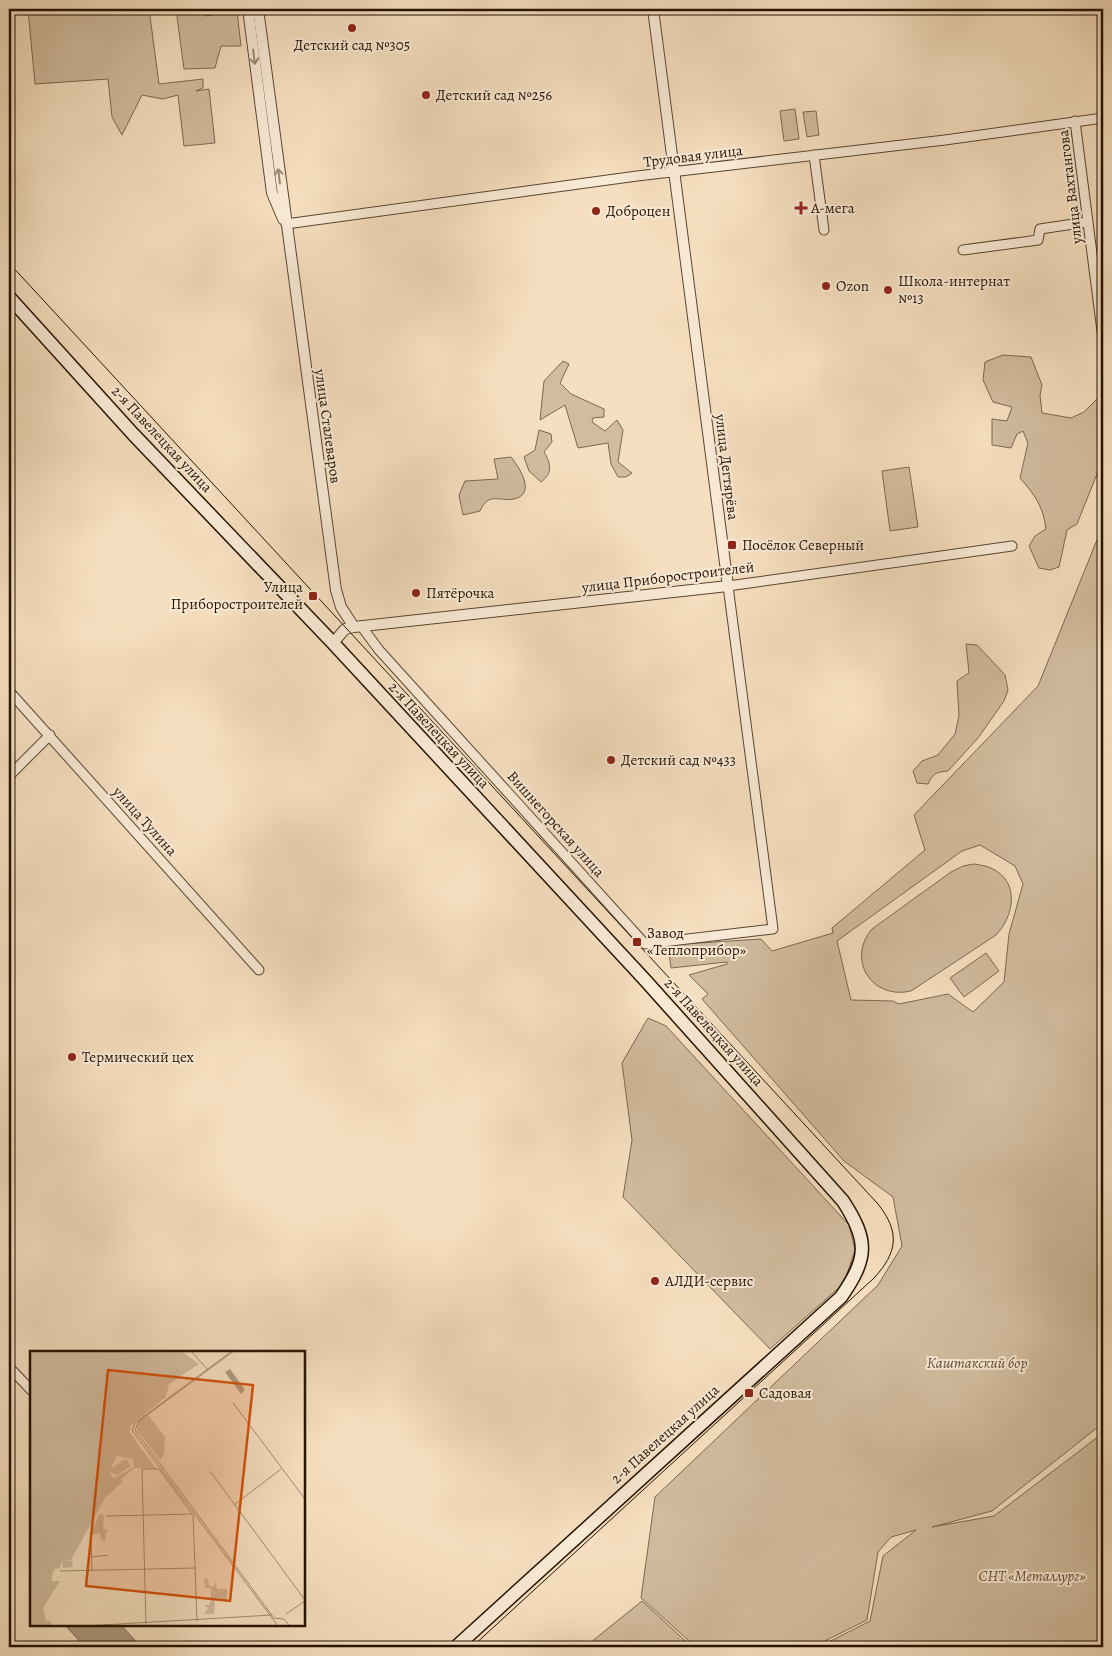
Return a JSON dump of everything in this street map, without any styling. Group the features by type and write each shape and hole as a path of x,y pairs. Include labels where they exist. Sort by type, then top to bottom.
{"main road":[{"name":"2-я Павелецкая улица","path":"9,296 133,434 333,643 645,980 843,1201 858,1224 862,1242 858,1270 841,1298 456,1647"}],"street":[{"name":"улица Сталеваров","path":"248,9 272,193 277,209 286,224"},
{"name":"улица Сталеваров","path":"258,9 336,590 341,607 358,627"},
{"name":"улица Дегтярёва","path":"653,9 773,929"},
{"name":"Трудовая улица","path":"286,224 674,172 1103,118"},
{"name":"улица Вахтангова","path":"1075,121 1103,340"},
{"path":"814,155 824,230"},
{"path":"963,250 1038,240 1040,229 1087,222"},
{"name":"улица Приборостроителей","path":"333,643 345,628 728,586 1012,546"},
{"name":"Вишнегорская улица","path":"358,627 645,944 773,929"},
{"name":"улица Тулина","path":"9,691 259,970"},
{"path":"9,776 50,736"},
{"path":"9,1367 30,1389"}],"green space":[{"path":"28,9 149,9 159,84 203,79 203,88 196,91 209,89 215,143 184,146 178,95 163,99 142,95 122,135 112,117 108,79 35,84"},
{"path":"176,9 202,9 205,16 237,11 241,46 221,46 215,68 184,69"},
{"path":"795,109 799,139 784,141 780,111"},
{"path":"816,111 819,135 807,137 803,112"},
{"path":"1003,355 1031,357 1042,385 1040,395 1042,413 1071,418 1084,412 1103,393 1103,430 1099,434 1103,459 1077,524 1067,530 1059,567 1050,570 1039,568 1029,546 1035,536 1046,529 1038,501 1020,478 1028,443 1023,431 1017,434 1011,448 992,445 992,419 1007,421 1012,407 993,402 983,380 985,362"},
{"path":"563,361 569,364 560,383 571,394 604,409 604,417 593,418 592,422 605,431 617,420 623,430 618,462 632,473 626,477 618,477 611,464 608,443 578,448 565,405 540,420 544,381"},
{"path":"539,430 551,434 552,442 544,452 550,468 549,472 541,482 529,471 524,457 535,450"},
{"path":"511,457 522,473 524,480 524,492 521,496 509,500 491,499 483,505 480,511 463,515 459,495 465,481 498,479 494,459"},
{"path":"909,467 918,527 890,531 882,471"},
{"name":"Каштакский бор","path":"1103,525 1103,1423 992,1511 932,1527 994,1516 1103,1433 1103,1647 819,1647 870,1621 883,1556 916,1530 891,1537 878,1552 867,1620 813,1647 696,1647 641,1598 655,1497 878,1285 902,1246 893,1197 844,1161 702,999 708,994 689,975 727,964 727,962 671,968 668,945 761,939 772,951 833,933 832,928 925,850 914,815 1038,686","holes":["980,845 1015,866 1023,884 1009,934 1004,982 973,1012 948,994 899,1004 893,1001 851,1000 837,941 962,851"]},
{"path":"966,644 977,645 1005,675 1008,690 1004,701 978,738 948,771 936,774 928,784 917,783 913,771 922,761 938,755 955,734 959,716 957,681 969,673"},
{"path":"974,864 991,868 1002,875 1011,891 1010,909 1007,919 996,935 911,991 897,992 875,984 867,975 863,965 862,953 865,941 872,929 951,872 963,866"},
{"path":"986,953 999,971 964,997 950,978"},
{"path":"648,1018 666,1026 849,1225 855,1250 844,1283 770,1349 623,1197 632,1140 622,1063"},
{"path":"642,1601 692,1647 585,1647"}],"shaded area":[{"path":"66,1626 122,1626 141,1647 85,1647"}],"tram line":[{"path":"9,263 878,1204 890,1224 893,1233 892,1251 882,1269 874,1278 472,1647"}],"place":[{"name":"Детский сад №305","path":"352,28"},
{"name":"Детский сад №256","path":"426,95"},
{"name":"А-мега","path":"801,208"},
{"name":"Доброцен","path":"596,211"},
{"name":"Ozon","path":"826,286"},
{"name":"Школа-интернат №13","path":"888,290"},
{"name":"Посёлок Северный","path":"732,545"},
{"name":"Пятёрочка","path":"416,593"},
{"name":"Улица Приборостроителей","path":"313,596"},
{"name":"Детский сад №433","path":"611,760"},
{"name":"Завод «Теплоприбор»","path":"637,942"},
{"name":"Термический цех","path":"72,1057"},
{"name":"АЛДИ-сервис","path":"655,1281"},
{"name":"Садовая","path":"749,1393"}],"park label":[{"name":"СНТ «Металлург»","path":"1032,1576"}]}
